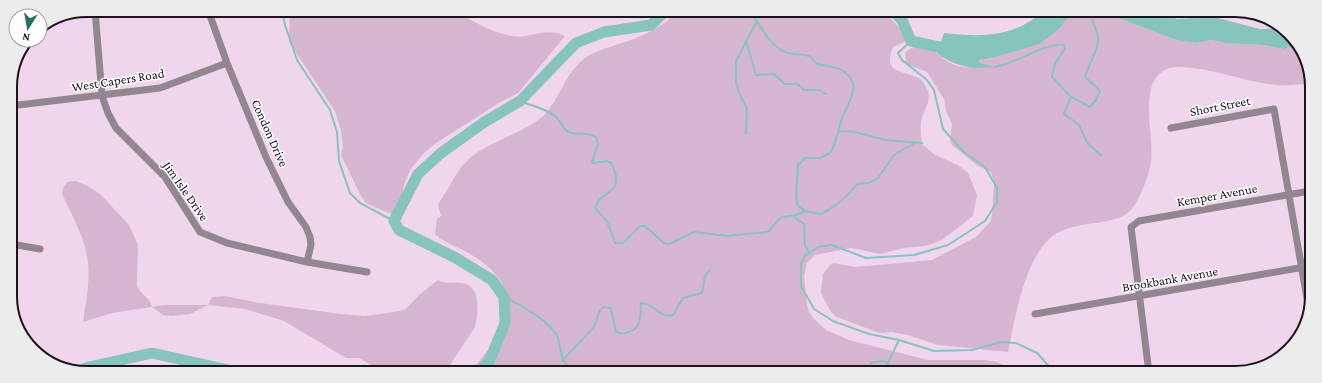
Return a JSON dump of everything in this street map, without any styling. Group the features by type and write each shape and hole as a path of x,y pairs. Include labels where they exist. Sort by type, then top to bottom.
{"street":[{"name":"Jim Isle Drive","path":"95,17 102,96 116,128 165,177 200,232 227,243 307,262 367,272"},
{"name":"Condon Drive","path":"210,17 226,62 266,157 288,202 306,227 310,237 311,245 307,262"},
{"name":"West Capers Road","path":"17,105 160,88 226,62"},
{"name":"Short Street","path":"1171,128 1274,109 1288,195"},
{"name":"Kemper Avenue","path":"1138,296 1131,227 1139,221 1305,192"},
{"path":"1288,195 1305,284"},
{"path":"17,245 40,249"},
{"name":"Brookbank Avenue","path":"1035,314 1305,267"},
{"path":"1138,296 1148,366"}],"shaded area":[{"path":"290,17 466,17 497,32 512,36 525,36 551,32 565,36 518,93 499,103 436,143 423,154 410,170 404,185 398,217 365,202 360,194 341,155 343,147 341,131 335,111 289,42"},
{"path":"672,17 889,17 907,35 906,41 893,47 890,62 892,67 896,70 921,79 926,87 929,96 921,122 922,144 935,155 958,165 968,173 977,195 973,216 942,240 926,246 904,248 880,254 851,248 815,255 807,263 804,276 809,312 826,330 849,340 928,360 984,360 997,362 1005,366 475,366 494,341 502,327 506,312 507,298 502,284 492,271 475,257 444,241 435,234 437,219 441,216 438,205 440,201 459,170 475,154 540,119 552,105 573,70 585,58 648,33"},
{"path":"1035,17 1069,17 1058,30 1040,44 993,58 979,60 980,63 995,67 979,68 964,66 943,58 937,53 944,33 970,35 996,34 1020,27"},
{"path":"1069,17 1116,17 1176,40 1197,43 1211,40 1226,43 1263,45 1284,49 1292,46 1301,64 1304,73 1305,83 1285,85 1266,84 1204,70 1177,67 1167,69 1157,76 1152,86 1149,99 1151,142 1150,167 1144,187 1137,202 1127,213 1118,218 1083,225 1059,232 1049,239 1040,249 1027,276 1017,308 1008,352 938,345 908,335 891,332 879,333 837,317 831,312 821,293 823,274 830,265 834,263 855,267 932,260 976,237 990,222 992,216 994,184 991,172 978,166 952,145 950,140 952,124 946,111 944,99 927,72 906,64 905,53 913,47 920,46 932,50 959,66 993,67 980,63 979,60 993,58 1040,44 1058,30"},
{"path":"1116,17 1173,17 1177,19 1214,17 1260,29 1274,28 1292,46 1284,49 1263,45 1226,43 1211,40 1197,43 1176,40"},
{"path":"76,181 88,186 100,194 129,225 138,245 137,285 152,307 112,313 83,322 88,285 87,254 78,228 62,194 63,188 67,182"},
{"path":"438,280 444,282 463,283 471,287 476,297 477,316 475,327 449,366 373,366 359,358 346,358 284,321 245,309 208,305 212,297 225,296 260,303 365,316 406,309 419,295"},
{"path":"163,305 208,305 190,314 171,316 163,315 152,307"}],"waterway":[{"path":"283,17 297,60 330,110 337,132 339,161 350,193 360,203 394,221"},
{"path":"485,366 489,362 505,323 504,297 492,280 456,258 399,230 394,221 418,174 441,153 483,123 520,101 576,43 604,32 651,25 659,17"},
{"path":"754,17 765,34 774,45 780,49 788,53 810,56 816,63 840,69 849,76 853,82 853,93 842,118 836,140 830,153 820,158 805,158 798,165 796,198 798,206 805,211 821,214 836,205 857,184 869,183 878,178 894,155 916,142"},
{"path":"899,17 902,20 911,41 953,50"},
{"path":"995,67 1013,62 1048,47 1064,45 1065,49 1055,63 1052,77 1071,97 1090,107 1096,100 1100,91 1085,77 1098,44 1098,36 1092,17"},
{"path":"746,134 747,108 739,93 736,82 736,61 757,21"},
{"path":"746,41 756,75 774,74 785,84 798,84 804,90 819,90 826,94"},
{"path":"911,41 898,53 902,60 927,80 934,90 943,129 965,153 985,167 997,188 997,202 985,221 948,245 914,255 866,258 832,245 818,247 805,256 801,264 801,286 814,309 833,321 869,334 899,340 934,351 972,350 1001,342 1016,343 1037,353 1049,366"},
{"path":"1071,97 1064,114 1079,125 1088,144 1101,155"},
{"path":"520,101 545,110 553,115 569,132 576,134 589,134 596,137 598,144 592,162 607,161 611,163 616,181 614,187 597,202 595,208 607,221 615,243 623,243 640,226 645,226 664,243 669,244 694,232 727,236 767,232 781,218 796,215 805,211"},
{"path":"839,131 855,132 885,140 922,143"},
{"path":"794,217 804,224 805,246 810,253"},
{"path":"562,361 594,327 600,310 604,307 611,308 616,332 622,334 627,333 633,330 640,320 641,303 650,305 664,315 673,315 683,298 702,293 707,272 710,270"},
{"path":"504,297 526,309 542,320 555,332 563,359 568,366"},
{"path":"889,366 888,363 899,340"},
{"path":"94,366 152,353 210,366"},
{"path":"869,366 871,363 882,361 888,363"}]}
